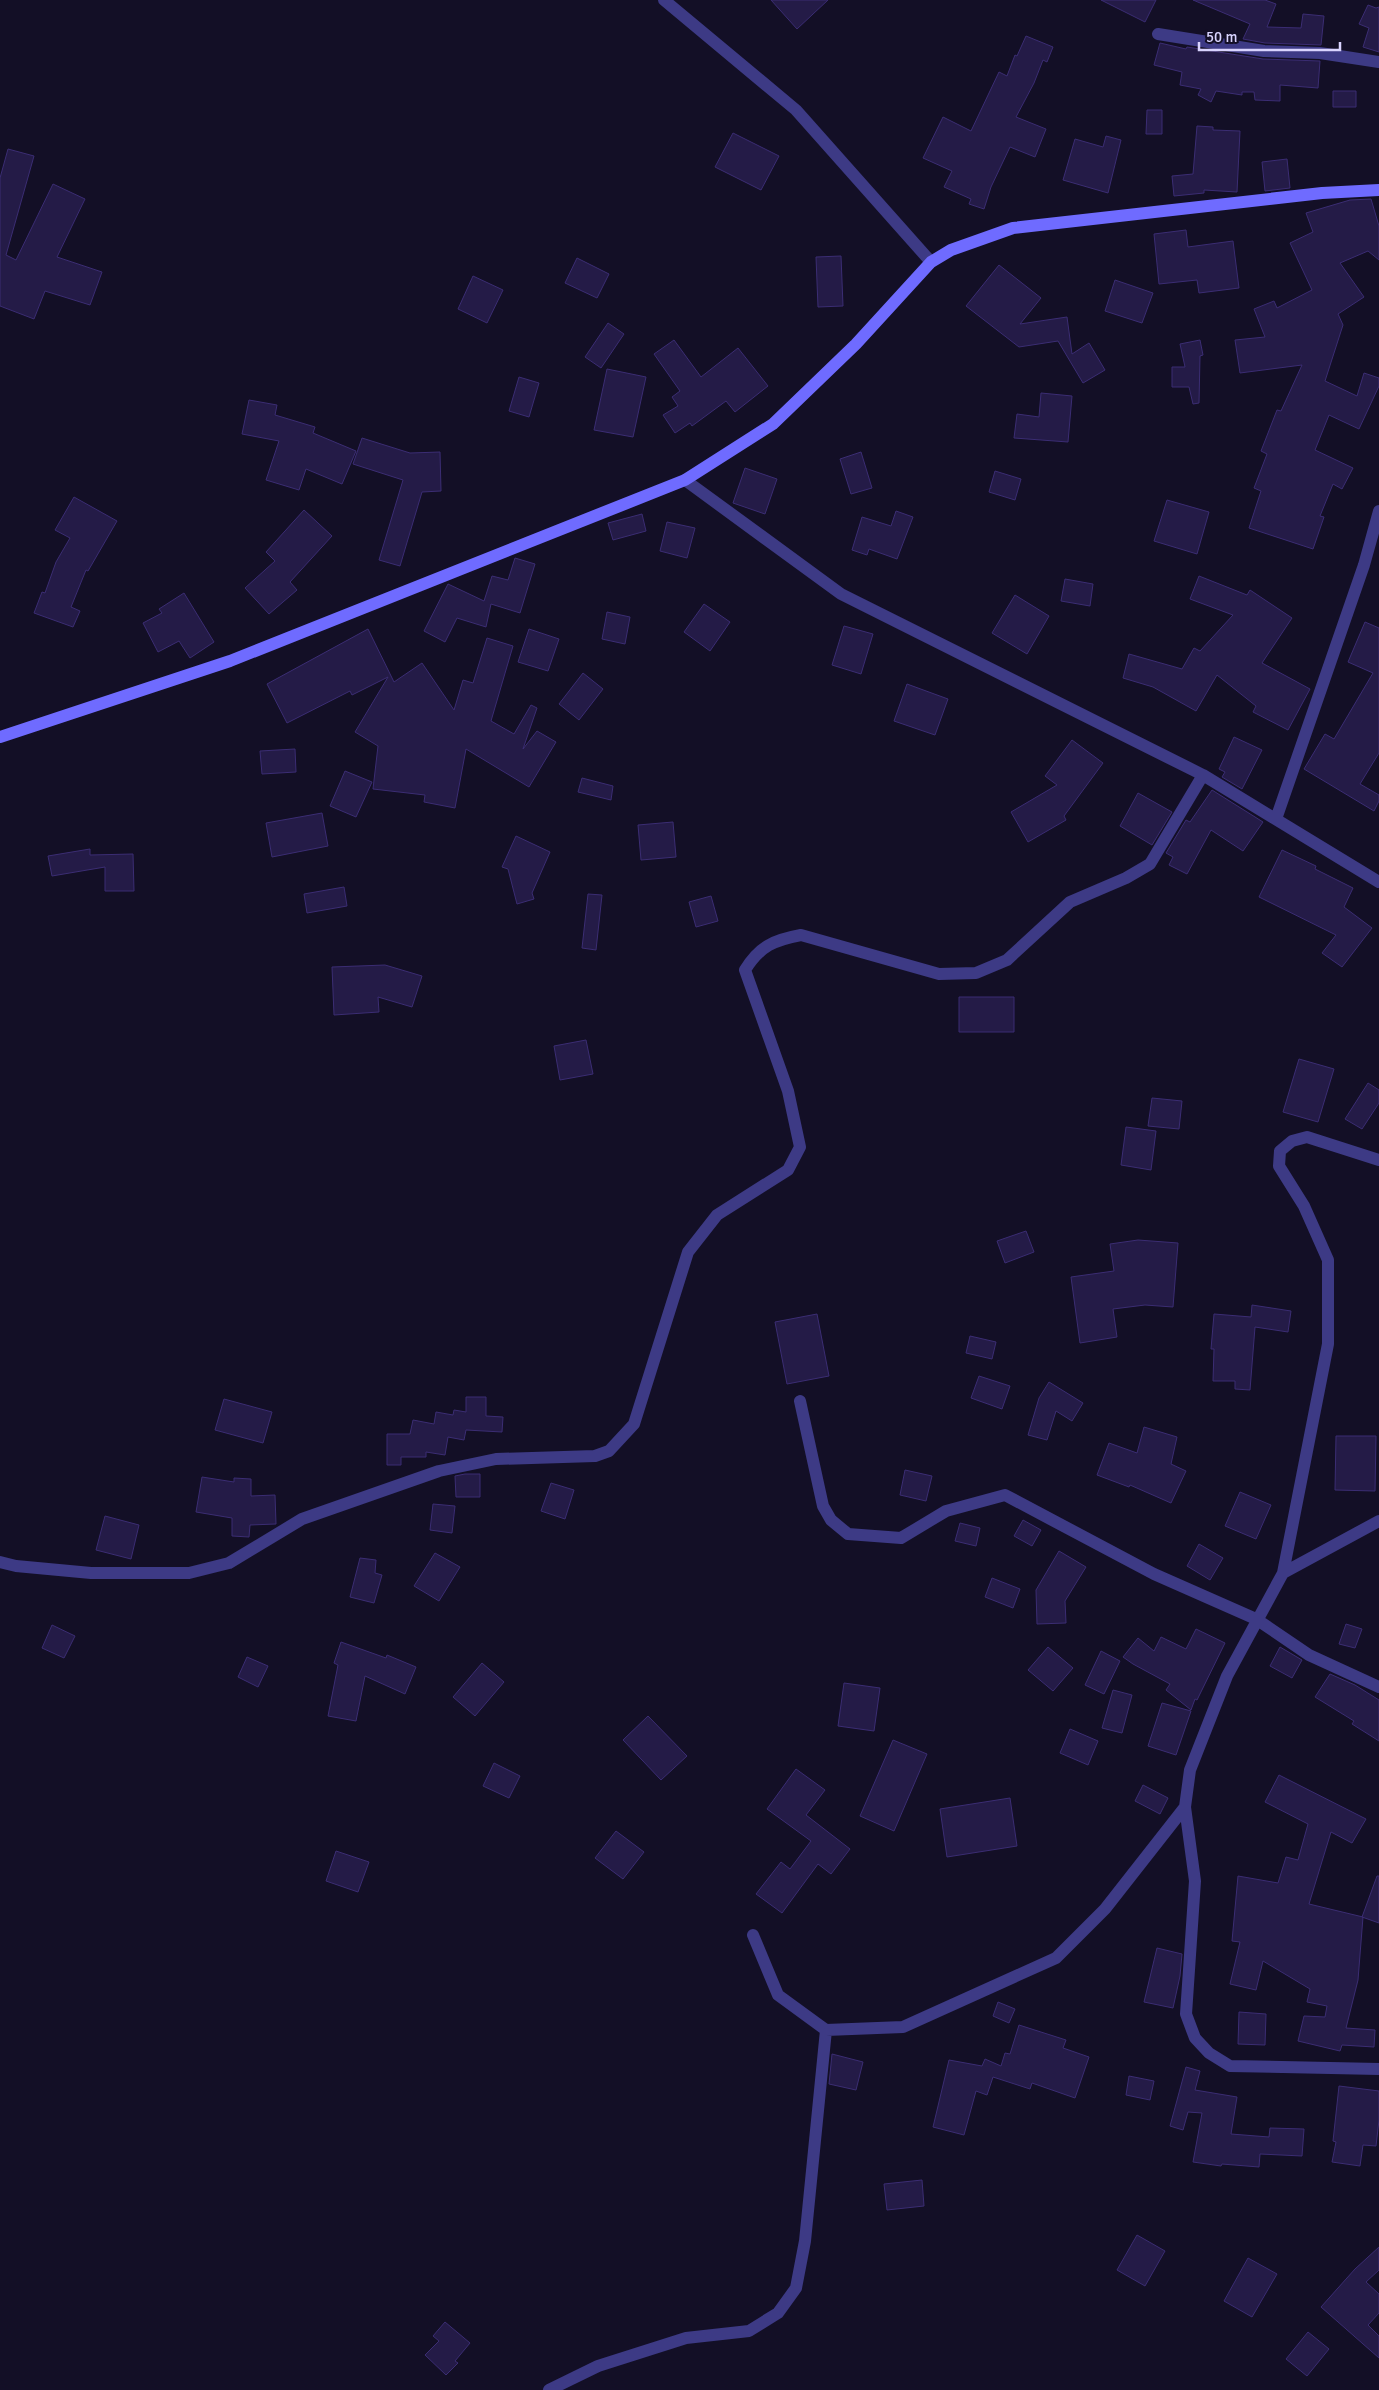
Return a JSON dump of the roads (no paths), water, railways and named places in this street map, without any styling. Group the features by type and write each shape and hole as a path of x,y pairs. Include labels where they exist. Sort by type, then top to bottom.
{"street":[{"path":"664,0 796,110 931,262"},
{"path":"1158,34 1264,51 1320,53 1379,62"},
{"path":"0,737 230,661 685,480 773,424 856,344 931,262 951,250 1013,228 1322,193 1379,190"},
{"path":"685,480 841,594 1203,775 1379,882"},
{"path":"1276,819 1358,583 1379,511"},
{"path":"0,1562 16,1566 91,1573 189,1573 229,1563 302,1519 439,1471 496,1459 595,1456 609,1452 634,1424 688,1252 718,1215 788,1170 800,1147 788,1091 745,970 755,954 779,939 801,935 939,974 976,973 1007,960 1070,902 1126,878 1150,864 1203,775"},
{"path":"1379,1160 1308,1137 1292,1141 1280,1151 1279,1166 1304,1206 1328,1260 1328,1344 1283,1573 1256,1619 1227,1676 1190,1770 1185,1807 1195,1881 1186,2014 1195,2038 1210,2053 1230,2066 1379,2069"},
{"path":"800,1401 824,1506 831,1520 848,1534 901,1538 946,1511 1006,1495 1154,1574 1256,1619 1309,1655 1379,1688"},
{"path":"1283,1573 1379,1520"},
{"path":"753,1935 778,1995 826,2030 903,2027 1056,1958 1105,1909 1185,1807"},
{"path":"549,2390 598,2366 686,2338 749,2331 778,2313 796,2288 805,2241 826,2030"}]}
